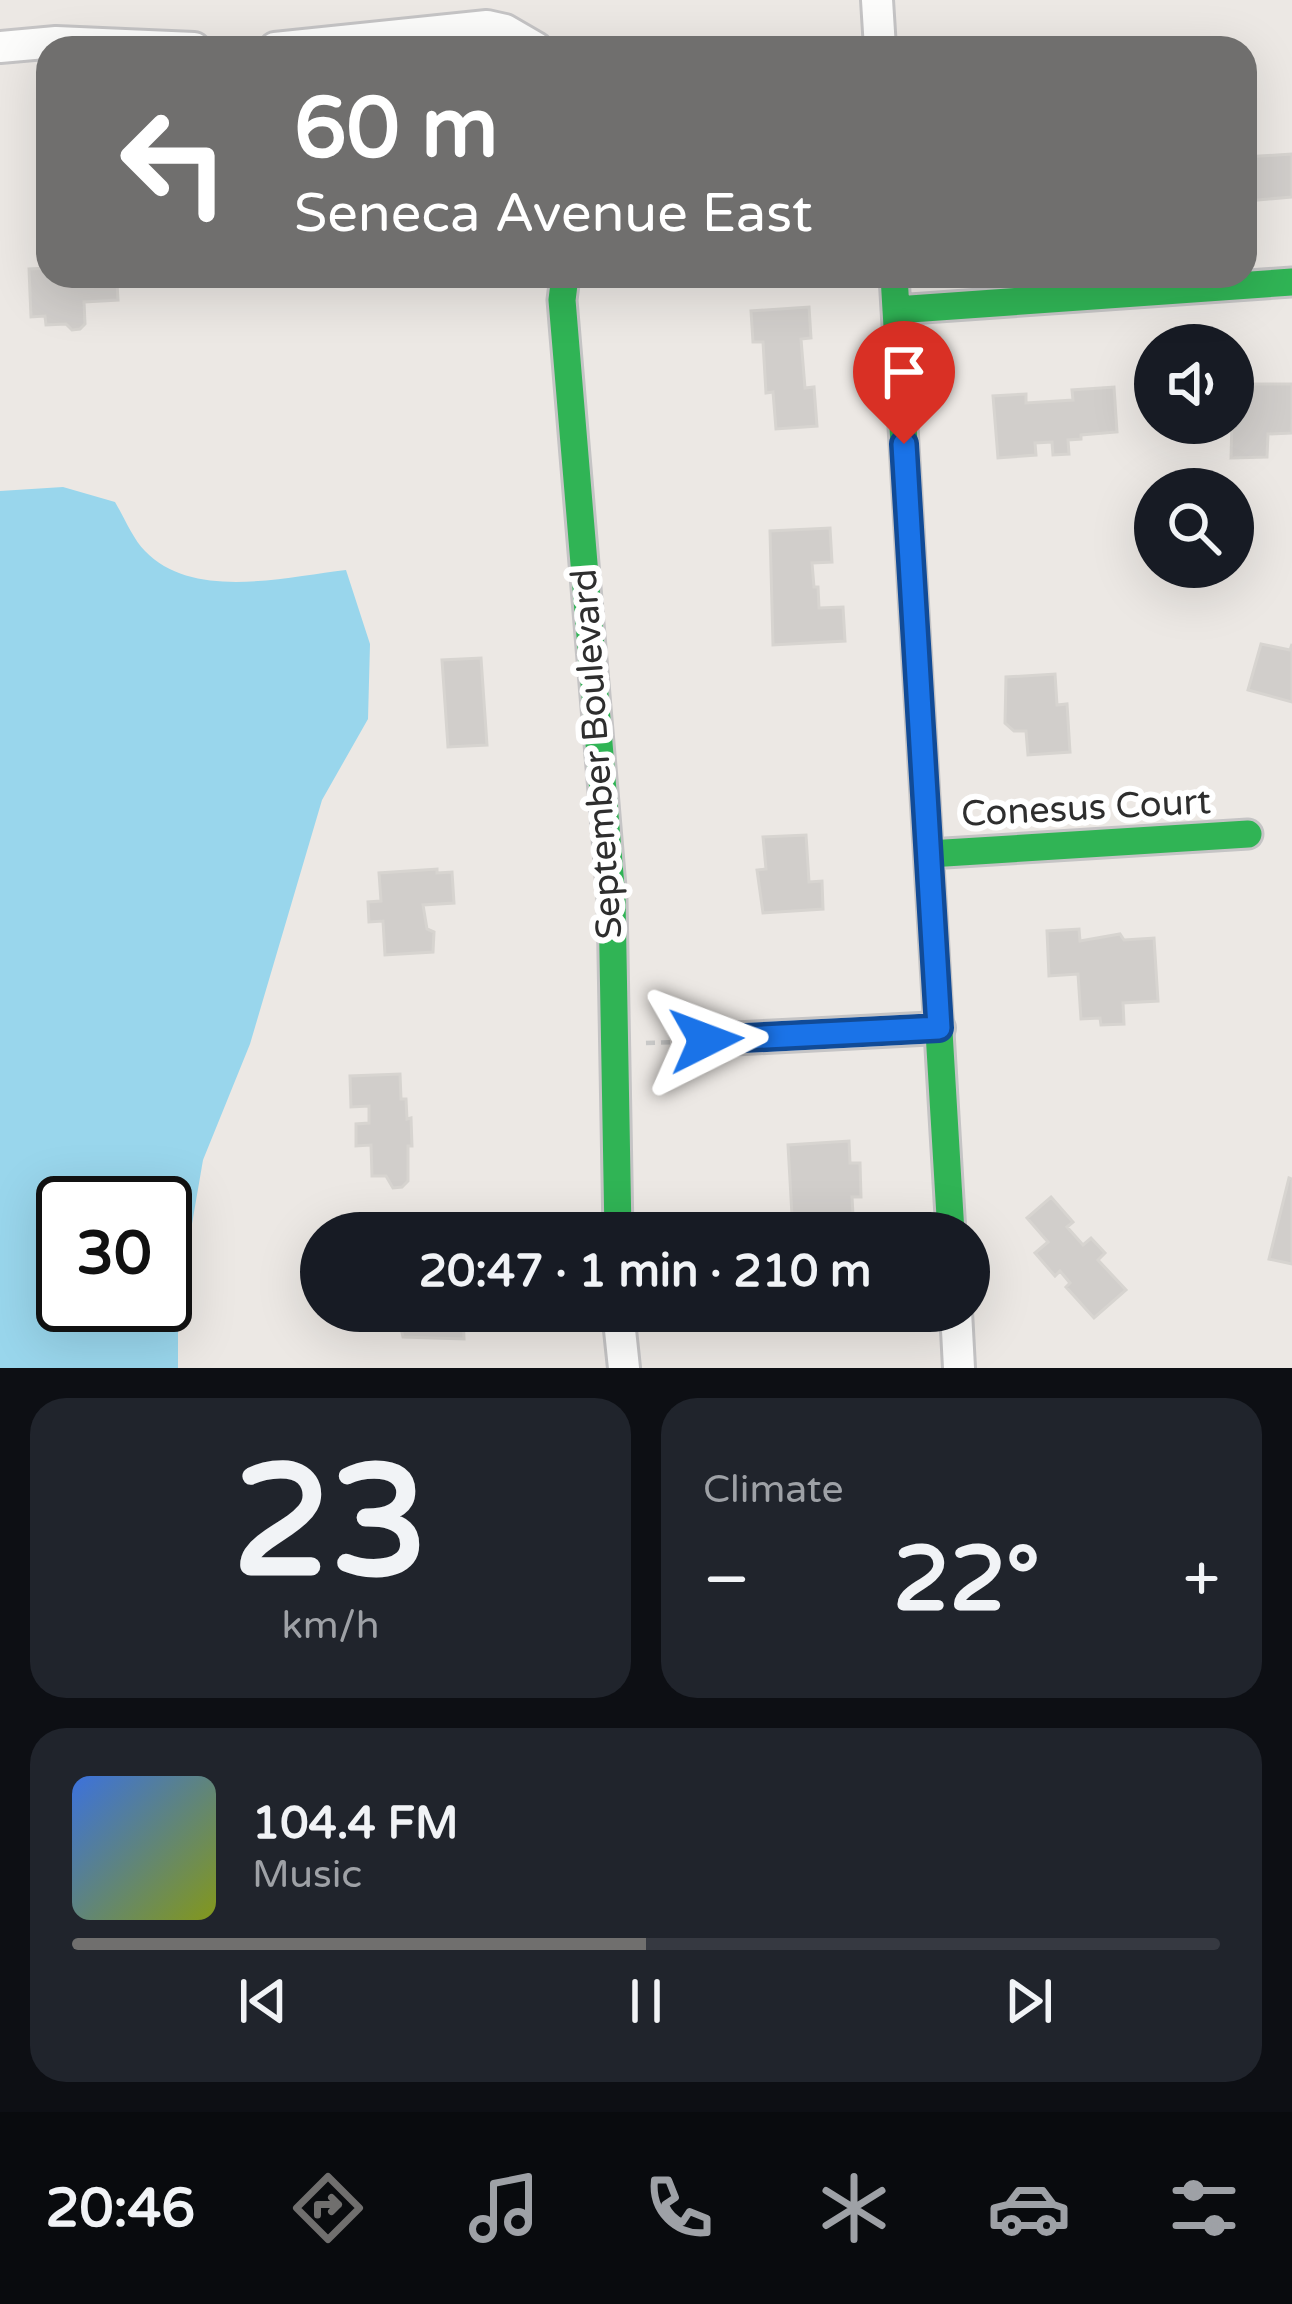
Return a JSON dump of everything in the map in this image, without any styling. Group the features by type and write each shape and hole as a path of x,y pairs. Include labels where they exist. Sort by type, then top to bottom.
{"street":[{"path":"877,0 879,36"},
{"path":"384,36 474,26 515,36"},
{"path":"0,47 36,44"},
{"path":"1257,284 1292,282"},
{"name":"September Boulevard","path":"564,288 612,899 617,1212"},
{"path":"895,288 950,1212"},
{"path":"896,310 1207,288"},
{"name":"Conesus Court","path":"928,854 1248,835"},
{"path":"706,1040 939,1028"},
{"path":"620,1332 624,1368"},
{"path":"957,1332 959,1368"}],"path":[{"path":"612,1045 706,1040"}],"water":[{"path":"63,487 115,502 145,551 188,576 241,582 346,570 370,644 368,719 322,800 250,1044 203,1160 192,1224 192,1176 36,1176 36,1332 178,1332 178,1368 0,1368 0,491"}],"building":[{"path":"1292,154 1292,197 1257,200 1257,156"},
{"path":"29,269 36,269 36,288 117,288 118,300 84,302 85,324 80,329 46,325 45,316 31,317"},
{"path":"809,307 811,338 801,339 805,388 814,387 817,426 776,429 773,392 766,393 763,342 753,342 751,311"},
{"path":"1254,384 1292,384 1292,433 1268,434 1267,457 1231,458 1231,444 1254,444"},
{"path":"1114,387 1117,432 1068,440 1069,454 1053,455 1052,442 1035,443 1036,455 998,458 993,396 1026,394 1026,403 1073,400 1072,390"},
{"path":"830,528 832,562 812,563 814,587 818,587 819,608 843,607 845,641 773,645 770,531"},
{"path":"1261,644 1290,650 1292,644 1292,702 1248,690"},
{"path":"481,658 487,745 448,747 442,660"},
{"path":"1055,674 1057,705 1067,704 1070,752 1028,755 1026,731 1014,731 1005,723 1006,677"},
{"path":"806,835 809,882 822,881 823,909 763,913 757,870 766,869 763,837"},
{"path":"437,869 437,873 452,872 454,903 423,905 427,929 434,932 433,952 385,955 383,921 369,922 368,902 381,901 379,873"},
{"path":"1079,929 1080,941 1120,934 1124,940 1154,938 1158,1001 1123,1003 1124,1024 1101,1025 1100,1018 1081,1019 1078,974 1049,976 1047,931"},
{"path":"400,1074 401,1099 406,1099 407,1119 411,1118 412,1146 408,1146 408,1181 393,1188 386,1176 372,1176 371,1145 356,1146 356,1124 369,1123 369,1106 351,1107 350,1076"},
{"path":"849,1141 850,1163 860,1163 861,1197 852,1197 853,1212 792,1212 788,1145"},
{"path":"1292,1179 1292,1264 1269,1259"},
{"path":"1051,1197 1073,1222 1067,1227 1083,1245 1091,1238 1105,1253 1098,1260 1126,1290 1094,1318 1066,1287 1070,1283 1060,1271 1055,1276 1035,1253 1048,1242 1027,1218"},
{"path":"402,1332 464,1332 464,1339 403,1337"}],"traffic: fast":[{"path":"1257,284 1292,282"},
{"path":"564,288 612,899 618,1212"},
{"path":"895,288 950,1212"},
{"path":"896,310 1207,288"},
{"path":"929,854 1248,834"}],"route":[{"path":"706,1040 939,1028 904,444"}]}
